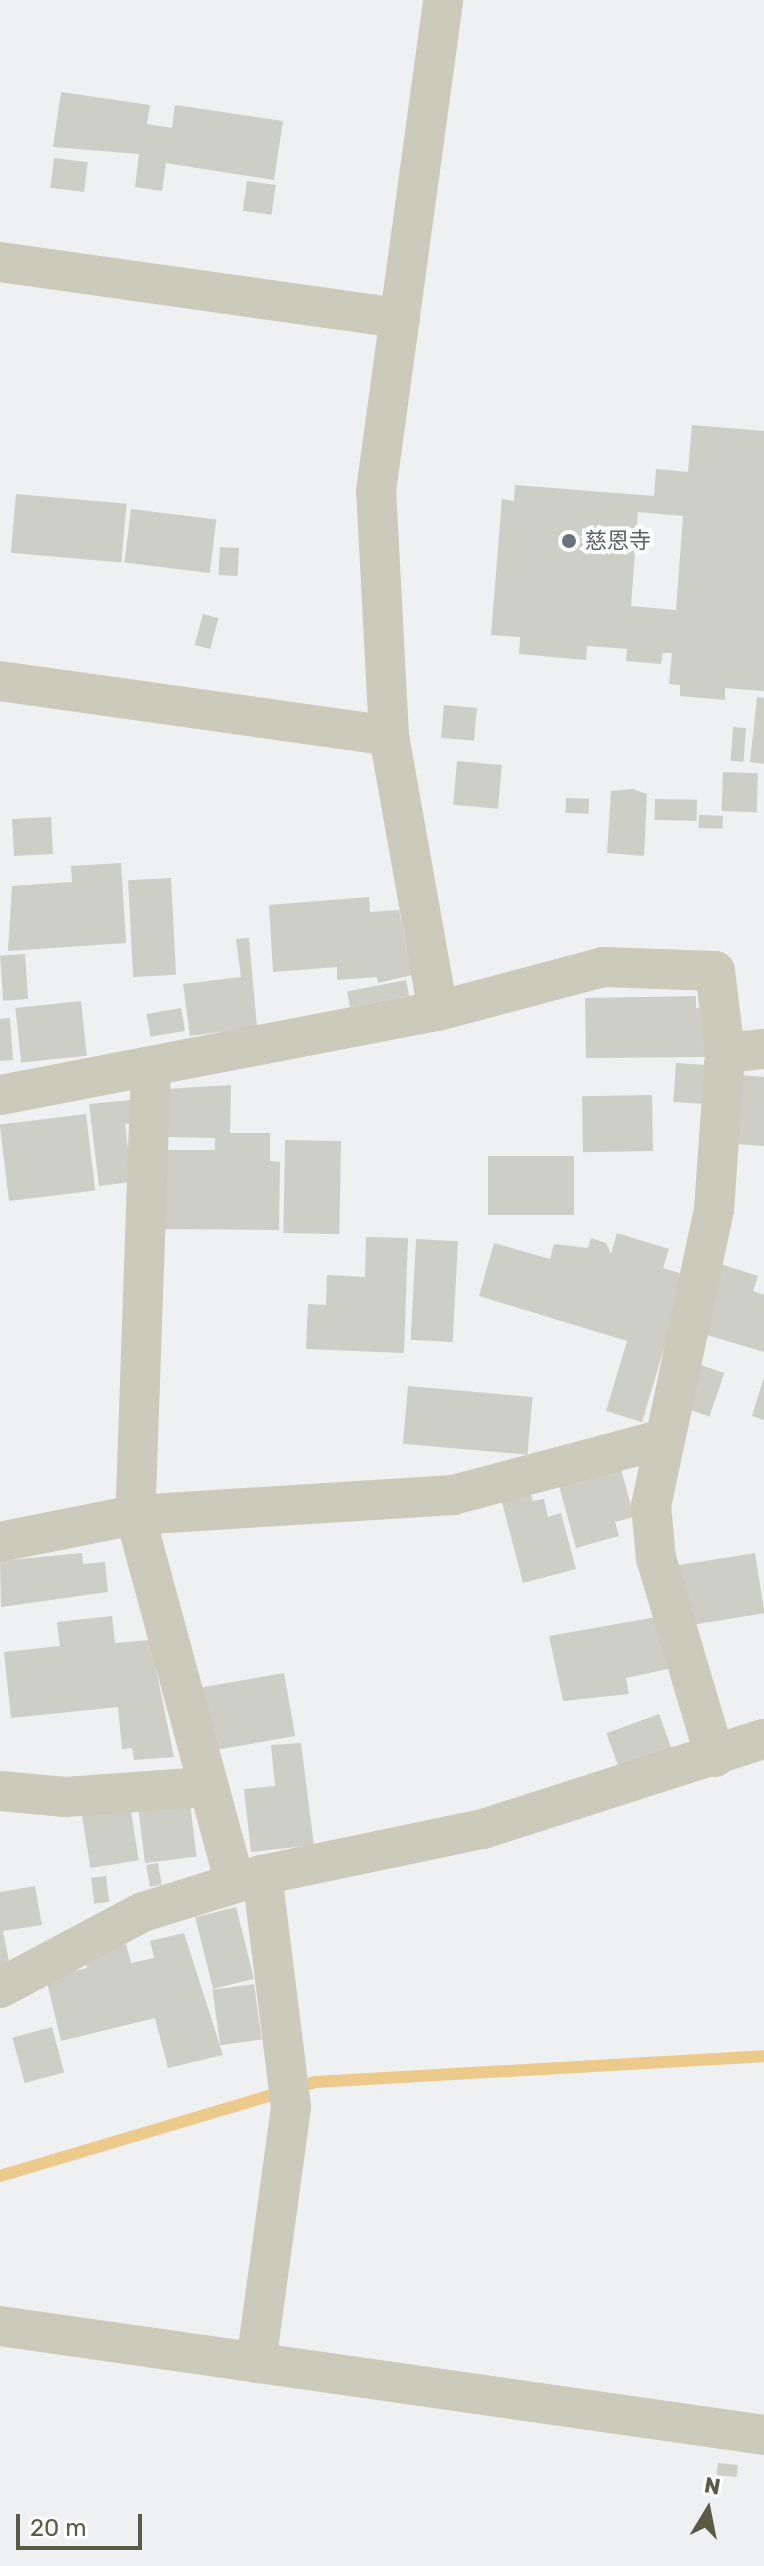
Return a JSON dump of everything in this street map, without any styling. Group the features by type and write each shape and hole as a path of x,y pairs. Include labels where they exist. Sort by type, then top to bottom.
{"street":[{"path":"438,1011 389,736 376,491 443,0"},
{"path":"0,262 400,318"},
{"path":"0,681 389,736"},
{"path":"0,1095 438,1011 603,967 715,971 725,1053 714,1210 659,1440 651,1506 656,1558 715,1757"},
{"path":"725,1053 764,1049"},
{"path":"151,1067 135,1515 205,1787 249,1879 289,2090 256,2363"},
{"path":"0,1542 135,1515 453,1495 659,1440"},
{"path":"0,1988 143,1912 249,1879 483,1829 764,1739"},
{"path":"0,1791 65,1797 205,1787"},
{"path":"0,2326 764,2435"}],"building":[{"path":"61,92 150,105 147,124 172,128 175,105 283,121 274,180 166,163 162,191 135,187 139,154 53,147"},
{"path":"54,158 88,162 84,192 50,188"},
{"path":"247,181 276,185 272,215 243,211"},
{"path":"692,425 764,431 764,691 725,688 725,700 680,696 680,685 669,684 672,653 663,653 661,664 626,661 627,649 587,646 586,660 519,654 520,637 491,635 502,499 514,501 515,485 654,496 656,469 688,472","holes":["638,512 683,516 676,610 631,606"]},
{"path":"16,494 127,504 121,562 11,553"},
{"path":"131,509 216,519 210,573 124,563"},
{"path":"220,547 239,548 238,576 219,575"},
{"path":"203,614 218,618 210,649 195,645"},
{"path":"757,697 764,698 764,764 750,762"},
{"path":"444,705 477,708 474,741 441,738"},
{"path":"733,727 746,728 744,762 731,761"},
{"path":"457,761 502,765 498,809 453,805"},
{"path":"723,772 758,773 757,812 722,811"},
{"path":"633,789 647,794 644,856 607,853 611,791"},
{"path":"566,798 589,799 588,814 565,813"},
{"path":"655,799 697,800 697,821 655,820"},
{"path":"699,815 723,816 723,829 699,828"},
{"path":"51,817 53,854 14,856 12,819"},
{"path":"121,863 126,943 8,951 12,886 72,882 71,866"},
{"path":"171,878 176,975 133,977 128,880"},
{"path":"369,897 370,912 399,910 412,975 378,983 377,977 337,980 337,967 273,972 269,905"},
{"path":"249,938 257,1027 190,1036 183,984 241,977 236,939"},
{"path":"25,954 28,999 3,1001 0,956"},
{"path":"406,980 409,996 350,1007 347,991"},
{"path":"696,996 696,1008 705,1007 705,1057 586,1058 585,998"},
{"path":"81,1001 87,1056 21,1063 15,1008"},
{"path":"181,1008 185,1031 151,1037 147,1014"},
{"path":"10,1018 13,1060 0,1061 0,1019"},
{"path":"676,1063 706,1065 703,1104 673,1102"},
{"path":"742,1075 764,1077 764,1146 736,1144"},
{"path":"231,1085 230,1133 270,1133 270,1161 280,1162 279,1230 164,1229 165,1150 215,1150 215,1138 166,1137 167,1089"},
{"path":"652,1095 653,1151 583,1152 582,1096"},
{"path":"131,1100 134,1123 125,1124 132,1182 99,1186 89,1104"},
{"path":"86,1114 95,1190 9,1201 0,1125"},
{"path":"285,1140 341,1141 339,1234 283,1233"},
{"path":"488,1156 574,1156 574,1215 488,1215"},
{"path":"617,1233 669,1249 663,1268 686,1275 642,1422 606,1411 627,1341 479,1296 494,1243 550,1259 554,1244 588,1248 591,1238 606,1243 611,1254"},
{"path":"366,1237 408,1238 404,1353 306,1349 308,1304 326,1305 327,1275 365,1277"},
{"path":"416,1239 458,1241 453,1342 411,1340"},
{"path":"720,1264 758,1276 753,1291 764,1295 764,1352 700,1333"},
{"path":"695,1363 724,1373 709,1417 680,1406"},
{"path":"764,1380 764,1420 752,1416"},
{"path":"408,1386 533,1397 527,1455 403,1444"},
{"path":"619,1462 634,1517 615,1522 619,1536 576,1548 557,1478"},
{"path":"530,1491 533,1501 544,1499 548,1517 561,1513 576,1569 523,1583 501,1498"},
{"path":"82,1553 83,1564 105,1562 108,1592 1,1607 0,1561"},
{"path":"755,1553 764,1613 685,1626 675,1566"},
{"path":"112,1616 115,1643 150,1640 174,1757 134,1760 132,1748 122,1749 118,1707 11,1718 4,1652 60,1646 57,1622"},
{"path":"656,1617 668,1669 626,1678 629,1694 563,1701 549,1636"},
{"path":"284,1673 295,1736 212,1751 201,1688"},
{"path":"659,1714 673,1752 620,1771 606,1733"},
{"path":"301,1743 314,1845 251,1852 244,1789 275,1786 271,1745"},
{"path":"190,1803 197,1857 145,1863 138,1809"},
{"path":"130,1805 139,1860 90,1868 82,1813"},
{"path":"158,1863 162,1885 150,1887 146,1865"},
{"path":"106,1876 109,1902 94,1904 91,1878"},
{"path":"35,1886 42,1925 3,1931 10,1967 0,1969 0,1892"},
{"path":"236,1907 254,1979 213,1989 195,1917"},
{"path":"184,1933 223,2055 168,2068 155,2018 61,2041 46,1978 87,1968 84,1954 126,1944 131,1963 154,1958 150,1941"},
{"path":"254,1984 262,2039 220,2045 212,1990"},
{"path":"52,2027 64,2072 25,2083 12,2038"},
{"path":"718,2463 738,2465 737,2477 717,2475"}],"waterway":[{"path":"0,2176 316,2082 764,2056"}],"place":[{"name":"慈恩寺","path":"569,541"}]}
